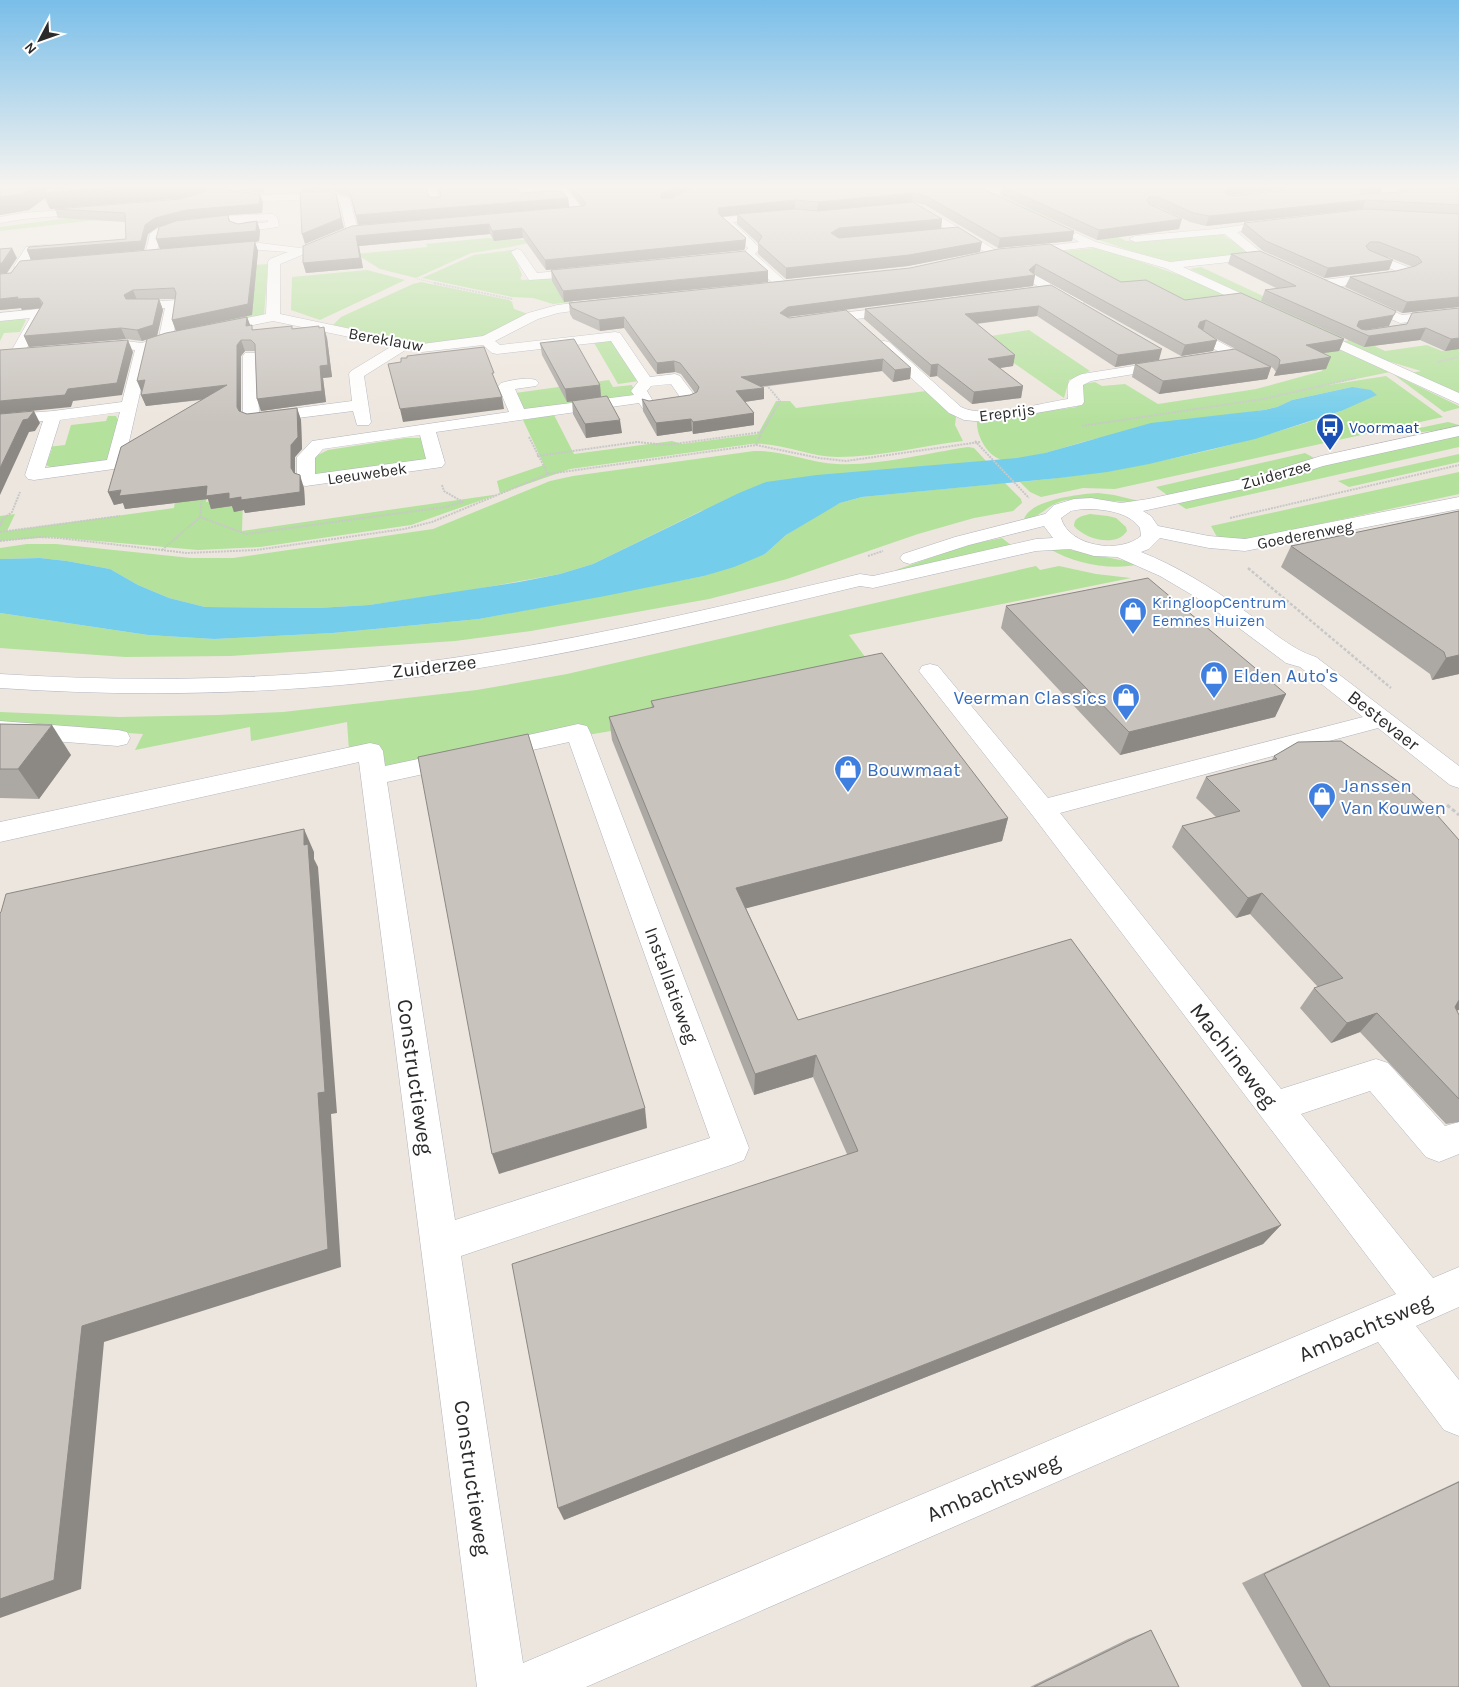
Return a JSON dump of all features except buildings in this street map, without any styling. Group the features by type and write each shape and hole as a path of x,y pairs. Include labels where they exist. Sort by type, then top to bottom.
{"street":[{"path":"12,278 20,266 23,266"},
{"path":"80,349 126,345 143,347 166,339 273,317 274,266"},
{"path":"526,266 533,277 599,271"},
{"path":"759,266 787,284 766,286"},
{"path":"1171,266 1281,317"},
{"path":"1282,266 1299,273"},
{"path":"1394,266 1409,272 1376,278 1319,282 1398,325 1459,313"},
{"path":"563,274 579,297"},
{"path":"1026,274 1093,313"},
{"path":"1032,292 1051,289"},
{"name":"Bereklauw","path":"273,317 422,348 486,340 533,316 557,309 579,297 619,302"},
{"path":"137,306 172,303 166,339"},
{"path":"797,322 914,308"},
{"path":"0,317 38,313 16,355"},
{"path":"850,316 863,327"},
{"path":"1298,325 1459,399"},
{"path":"486,340 498,350 615,336 646,382"},
{"path":"1203,337 1268,373"},
{"name":"Ereprijs","path":"876,338 958,412 978,417 1076,402 1075,383 1087,377 1183,362 1157,350"},
{"name":"Leeuwebek","path":"366,438 356,374 404,345"},
{"path":"53,416 34,475 115,464 143,347"},
{"path":"0,356 35,353"},
{"path":"1206,359 1234,354"},
{"path":"250,356 251,419 360,405"},
{"path":"676,379 690,400 649,406 643,398 639,391 646,382 676,379"},
{"path":"518,415 506,386 531,382"},
{"name":"Leeuwebek","path":"427,430 436,463 306,481 306,457 318,445 643,398"},
{"path":"0,420 53,416 129,406"},
{"name":"Leeuwebek","path":"316,411 318,445"},
{"name":"Zuiderzee","path":"860,580 864,574 927,552 1052,518 1062,508 1077,504 1102,504 1122,508 1183,498 1265,480 1302,466 1459,431"},
{"name":"Zuiderzee","path":"1121,551 1139,547 1149,531 1189,511 1294,487"},
{"name":"Goederenweg","path":"1149,531 1219,543 1250,545 1459,503"},
{"path":"1122,508 1140,518 1149,531"},
{"path":"1052,518 1056,531 1072,542 1096,550 1121,551"},
{"name":"Bestevaer","path":"1149,531 1155,547 1215,582 1254,610 1308,654 1308,662"},
{"name":"Zuiderzee","path":"0,681 102,686 201,685 312,680 413,670 488,660 577,643 860,580 873,582 1036,545 1072,542"},
{"name":"Bestevaer","path":"1121,551 1148,562 1200,591 1294,658 1308,662 1459,779"},
{"name":"Machineweg","path":"930,671 1042,809 1274,1106 1442,1294"},
{"path":"1042,809 1383,719"},
{"path":"0,729 118,738"},
{"name":"Installatieweg","path":"373,777 578,732 731,1148 440,1244"},
{"name":"Constructieweg","path":"0,832 370,752 502,1687"},
{"path":"1435,760 1459,753"},
{"path":"1274,1106 1385,1071 1418,1107 1439,1145 1459,1138"},
{"name":"Ambachtsweg","path":"527,1687 1442,1294"},
{"path":"1386,1319 1459,1415"}],"path":[{"path":"417,279 511,299"},
{"path":"1078,427 1178,414 1263,399 1335,381 1360,377"},
{"path":"518,415 537,456 548,474"},
{"path":"756,446 762,432"},
{"path":"0,541 38,537 162,550 214,553 256,550 404,529 432,522 548,474 756,446 846,461 985,441"},
{"path":"976,442 1033,502"},
{"path":"1224,519 1459,465"},
{"path":"0,526 3,519 12,512 23,484 34,475"},
{"path":"462,502 471,506"},
{"path":"0,532 120,516"},
{"path":"162,550 200,517"},
{"path":"1219,543 1396,693"},
{"path":"860,558 884,550"}],"green space":[{"path":"268,266 264,315 178,333 176,330 241,288 205,269"},
{"path":"375,266 443,266 416,278 380,269"},
{"path":"450,266 518,266 522,275 520,279 523,280 556,277 573,302 553,304 533,298 512,297 422,278"},
{"path":"1080,266 1152,266 1191,279 1390,372 1322,386 1386,376 1443,417 1115,489 1083,488 1041,497 1030,492 1020,482 1143,464 1222,447 1262,436 1341,411 1352,387 1292,400 1277,407 1264,410 1180,423 1086,441 1021,459 1002,460 997,458 987,450 978,432 977,421 1077,407 1078,385 1095,382 1102,386 1125,384 1158,404 1256,389 1322,371 1324,368 1155,302 1091,267"},
{"path":"1201,267 1338,331 1364,334 1334,339 1190,269"},
{"path":"367,270 405,280 320,320 291,310 292,277"},
{"path":"421,282 509,300 512,302 514,309 528,314 484,337 428,344 333,325 341,317"},
{"path":"22,318 26,320 20,332 4,333 0,341 0,320"},
{"path":"1029,330 1090,371 1069,380 1064,398 978,338"},
{"path":"1357,338 1385,351 1427,345 1442,351 1459,348 1459,394 1411,373 1421,371 1381,359 1341,342"},
{"path":"612,339 639,381 618,384 593,341"},
{"path":"1393,374 1459,406 1459,408 1444,412"},
{"path":"609,380 613,387 632,385 636,396 524,409 515,393"},
{"path":"926,391 956,417 955,425 963,441 853,457 816,455 773,445 751,444 570,469 500,494 497,481 544,465 523,420 554,415 574,454 672,441 682,444 758,434 776,401 790,401 796,408"},
{"path":"108,416 116,416 120,425 110,459 52,468 46,465 52,449 47,449 47,447 65,445 71,425 106,421"},
{"path":"1448,422 1459,425 1459,428 1404,434 1400,432"},
{"path":"1459,435 1459,447 1186,509 1177,503 1297,471"},
{"path":"406,438 423,438 427,460 315,476 314,457 328,450"},
{"path":"968,447 974,448 987,462 847,473 701,511 593,564 560,574 460,592 369,605 318,608 205,607 169,598 138,585 110,569 40,558 0,559 0,548 27,544 56,544 191,558 233,558 433,529 550,481 573,476 754,451 775,452 827,463 853,464 886,461"},
{"path":"1305,453 1316,459 1276,471 1170,497 1156,487"},
{"path":"1459,454 1459,462 1349,487 1338,481"},
{"path":"214,458 206,502 243,498 242,531 498,494 411,525 260,547 198,550 52,537 0,541 0,516 15,514 7,531 174,508 180,462"},
{"path":"1459,472 1459,494 1246,540 1217,537 1211,526"},
{"path":"1005,483 1021,499 1022,503 1013,511 974,518 918,534 787,579 709,599 531,631 455,641 231,656 125,657 0,648 0,613 148,635 214,639 333,633 479,619 704,576 765,554 786,535 821,513 840,503 862,497"},
{"path":"1098,493 1139,501 1071,499 1057,503 1034,517 1024,519 1028,512 1035,507 1056,499"},
{"path":"1090,514 1116,518 1126,527 1127,531 1116,539 1108,540 1100,540 1085,535 1074,526 1074,523 1079,517"},
{"path":"1002,538 1012,546 896,570 967,545"},
{"path":"1050,549 1071,550 1140,564 1118,567 1094,565 1071,559"},
{"path":"1036,566 1040,570 1059,566 1096,574 1131,578 849,635 879,676 653,724 372,771 349,750 347,722 251,741 250,727 135,750 143,734 0,725 0,712 119,717 218,715 283,712 477,690 567,674"}],"water":[{"path":"1352,387 1371,390 1377,395 1341,411 1255,439 1149,464 1059,478 862,497 840,503 786,535 765,554 734,567 704,576 479,619 333,633 214,639 148,635 0,613 0,559 40,558 110,569 138,585 169,598 205,607 318,608 369,605 519,582 560,574 593,564 739,493 766,482 817,475 1017,458 1045,453 1151,423 1264,410 1277,407 1292,400"}],"place":[{"name":"Voormaat","path":"1330,451"},
{"name":"KringloopCentrum Eemnes Huizen","path":"1133,635"},
{"name":"Elden Auto's","path":"1214,699"},
{"name":"Veerman Classics","path":"1126,721"},
{"name":"Bouwmaat","path":"848,793"},
{"name":"Janssen Van Kouwen","path":"1322,820"}]}
